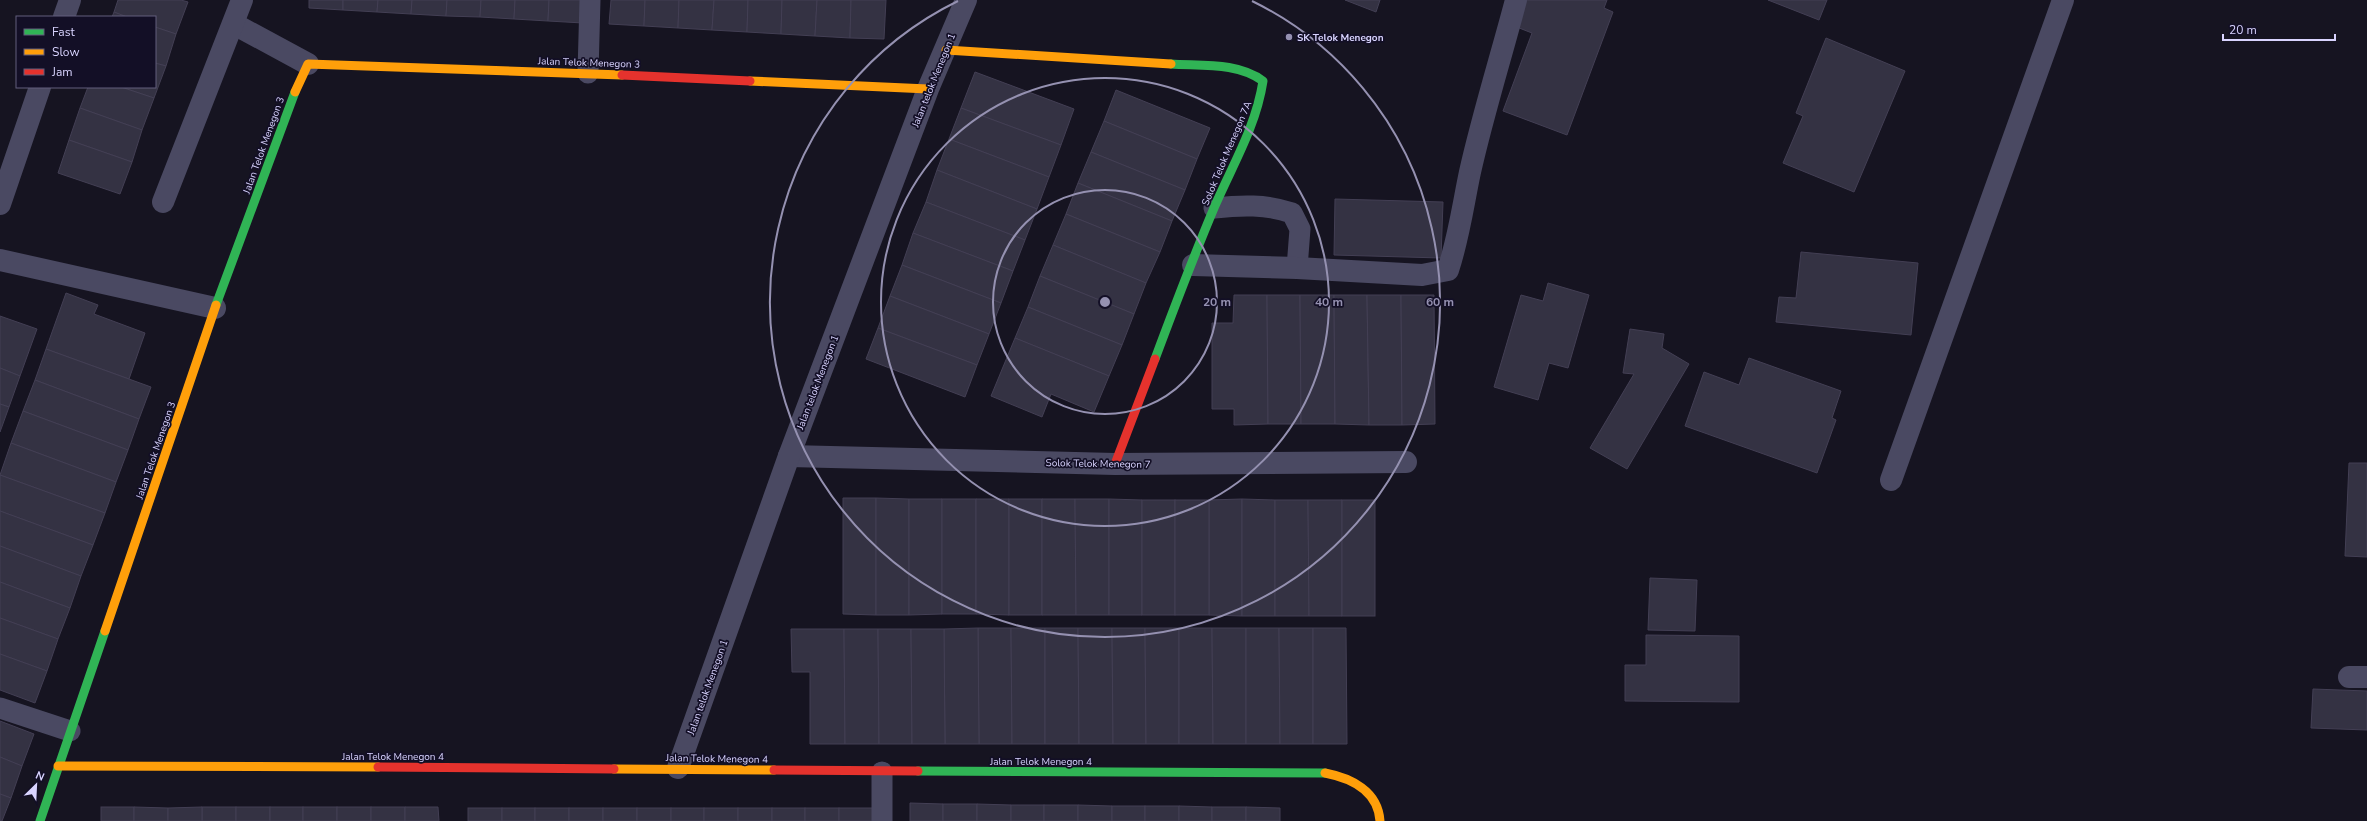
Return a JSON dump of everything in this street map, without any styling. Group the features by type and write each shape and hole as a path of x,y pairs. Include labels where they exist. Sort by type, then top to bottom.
{"street":[{"path":"64,16 70,0"},
{"path":"163,202 234,24 242,0"},
{"name":"Jalan telok Menegon 1","path":"678,768 789,456 928,89 946,50 966,0"},
{"path":"1193,265 1297,268 1422,275 1448,270 1458,238 1471,171 1496,67 1516,0"},
{"path":"1891,480 2063,0"},
{"path":"234,24 308,64"},
{"name":"Solok Telok Menegon 7A","path":"946,50 1231,68 1251,72 1264,81 1262,96 1214,208 1115,464"},
{"name":"Jalan Telok Menegon 3","path":"40,821 215,308 293,95 308,64 588,73 928,89"},
{"path":"0,204 40,88"},
{"path":"0,260 215,308"},
{"name":"Solok Telok Menegon 7","path":"789,456 1115,464 1406,462"},
{"name":"Jalan Telok Menegon 4","path":"58,766 678,768 882,772 1320,772 1348,779 1370,795 1380,816 1380,821"}],"lane":[{"path":"588,73 590,0"},
{"path":"1214,208 1244,205 1275,207 1292,213 1300,229 1297,268"},
{"path":"0,708 70,731"},
{"path":"882,772 882,821"}],"building":[{"path":"118,0 181,0 188,2 176,34 156,27 156,16 124,16 114,12"},
{"path":"309,0 343,0 343,10 309,8"},
{"path":"343,0 378,0 377,12 343,10"},
{"path":"378,0 412,0 411,14 377,12"},
{"path":"412,0 447,0 446,16 411,14"},
{"path":"447,0 481,0 480,17 446,16"},
{"path":"481,0 515,0 514,19 480,17"},
{"path":"515,0 549,0 548,21 514,19"},
{"path":"549,0 584,0 583,23 548,21"},
{"path":"611,0 645,0 644,26 609,24"},
{"path":"645,0 679,0 678,28 644,26"},
{"path":"679,0 714,0 712,30 678,28"},
{"path":"714,0 748,0 747,32 712,30"},
{"path":"748,0 782,0 781,34 747,32"},
{"path":"782,0 817,0 815,36 781,34"},
{"path":"817,0 851,0 850,38 815,36"},
{"path":"851,0 886,0 884,39 850,38"},
{"path":"1345,0 1380,0 1376,12"},
{"path":"1524,0 1607,0 1604,8 1613,12 1567,135 1503,111 1532,33 1514,26"},
{"path":"1768,0 1827,0 1819,20"},
{"path":"114,12 124,16 112,16"},
{"path":"156,27 176,34 166,66 156,63"},
{"path":"1826,38 1905,71 1854,192 1783,163 1803,116 1796,113"},
{"path":"156,63 166,66 154,98 124,88 156,88"},
{"path":"975,72 1074,109 1061,145 961,108"},
{"path":"88,88 124,88 154,98 142,130 80,108"},
{"path":"1116,90 1210,128 1197,159 1104,121"},
{"path":"80,108 142,130 132,162 69,140"},
{"path":"961,108 1061,145 1049,177 949,139"},
{"path":"1104,121 1197,159 1185,190 1091,152"},
{"path":"949,139 1049,177 1037,209 937,170"},
{"path":"69,140 132,162 120,194 58,173"},
{"path":"1091,152 1185,190 1172,221 1078,183"},
{"path":"937,170 1037,209 1025,240 926,202"},
{"path":"1078,183 1172,221 1160,252 1066,214"},
{"path":"1335,199 1443,202 1441,258 1334,255"},
{"path":"926,202 1025,240 1013,271 913,233"},
{"path":"1066,214 1160,252 1146,283 1053,245"},
{"path":"913,233 1013,271 1001,303 902,265"},
{"path":"1053,245 1146,283 1134,314 1040,276"},
{"path":"1801,252 1918,263 1911,335 1776,322 1779,297 1796,298"},
{"path":"902,265 1001,303 989,334 890,296"},
{"path":"1040,276 1134,314 1122,345 1028,307"},
{"path":"1548,283 1589,295 1568,368 1549,363 1538,400 1494,387 1521,295 1543,301"},
{"path":"66,293 98,305 94,314 145,333 129,379 46,349"},
{"path":"1234,295 1267,295 1268,424 1234,425 1234,409 1212,409 1212,323 1233,323"},
{"path":"1267,295 1300,295 1301,424 1268,424"},
{"path":"1300,295 1334,295 1335,424 1301,424"},
{"path":"1334,295 1367,295 1369,425 1335,424"},
{"path":"1367,295 1401,295 1402,425 1369,425"},
{"path":"1401,295 1434,295 1435,424 1402,425"},
{"path":"890,296 989,334 977,365 878,328"},
{"path":"1028,307 1122,345 1109,376 1015,338"},
{"path":"0,316 37,329 20,376 0,368"},
{"path":"878,328 977,365 965,397 866,359"},
{"path":"1630,329 1664,334 1662,348 1689,364 1627,469 1590,448 1634,374 1623,373"},
{"path":"1015,338 1109,376 1094,412 1051,394 1042,417 991,396"},
{"path":"46,349 151,387 139,419 35,380"},
{"path":"1749,358 1841,391 1832,418 1836,420 1817,473 1685,426 1704,372 1739,385"},
{"path":"0,368 20,376 9,407 0,404"},
{"path":"35,380 139,419 128,450 23,411"},
{"path":"0,404 9,407 0,432"},
{"path":"23,411 128,450 116,482 11,443"},
{"path":"11,443 116,482 105,513 0,475"},
{"path":"2349,463 2367,463 2367,557 2345,556"},
{"path":"0,475 105,513 93,545 0,511"},
{"path":"843,498 876,498 876,615 843,614"},
{"path":"876,498 909,499 909,615 876,615"},
{"path":"909,499 942,499 942,614 909,615"},
{"path":"942,499 976,499 976,614 942,614"},
{"path":"976,499 1009,499 1009,615 976,614"},
{"path":"1009,499 1042,499 1042,615 1009,615"},
{"path":"1042,499 1075,499 1076,615 1042,615"},
{"path":"1075,499 1109,499 1109,615 1076,615"},
{"path":"1109,499 1142,500 1142,615 1109,615"},
{"path":"1242,499 1242,616 1209,615 1209,500"},
{"path":"1242,499 1275,500 1275,616 1242,616"},
{"path":"1142,500 1175,500 1175,615 1142,615"},
{"path":"1175,500 1209,500 1209,615 1175,615"},
{"path":"1275,500 1308,500 1309,616 1275,616"},
{"path":"1308,500 1342,500 1342,616 1309,616"},
{"path":"1342,500 1375,500 1375,616 1342,616"},
{"path":"0,511 93,545 81,576 0,546"},
{"path":"0,546 81,576 70,608 0,582"},
{"path":"1650,578 1697,580 1695,631 1648,630"},
{"path":"0,582 70,608 58,639 0,618"},
{"path":"0,618 58,639 47,671 0,654"},
{"path":"978,628 1011,628 1012,744 979,744"},
{"path":"978,628 979,744 945,744 944,629"},
{"path":"1011,628 1045,628 1045,744 1012,744"},
{"path":"1045,628 1078,628 1079,744 1045,744"},
{"path":"1078,628 1112,628 1113,744 1079,744"},
{"path":"1112,628 1145,628 1146,744 1113,744"},
{"path":"1145,628 1179,628 1179,744 1146,744"},
{"path":"1179,628 1212,628 1213,744 1179,744"},
{"path":"1212,628 1246,628 1246,744 1213,744"},
{"path":"1246,628 1279,628 1280,744 1246,744"},
{"path":"1279,628 1313,628 1313,744 1280,744"},
{"path":"1313,628 1346,628 1347,744 1313,744"},
{"path":"791,629 844,629 845,744 810,744 810,672 792,672"},
{"path":"844,629 878,629 879,744 845,744"},
{"path":"878,629 911,629 912,744 879,744"},
{"path":"911,629 944,629 945,744 912,744"},
{"path":"1646,635 1739,636 1739,702 1625,701 1625,665 1646,665"},
{"path":"0,654 47,671 35,703 0,690"},
{"path":"2313,689 2367,691 2367,730 2311,728"},
{"path":"0,721 34,734 22,766 0,757"},
{"path":"0,757 22,766 11,798 0,794"},
{"path":"0,794 11,798 2,821 0,821"},
{"path":"910,803 943,804 943,821 910,821"},
{"path":"943,804 977,804 977,821 943,821"},
{"path":"977,804 1011,805 1011,821 977,821"},
{"path":"1011,805 1044,805 1044,821 1011,821"},
{"path":"1044,805 1078,805 1078,821 1044,821"},
{"path":"1078,805 1112,806 1112,821 1078,821"},
{"path":"1112,806 1145,806 1145,821 1112,821"},
{"path":"1145,806 1179,806 1179,821 1145,821"},
{"path":"1179,806 1212,807 1212,821 1179,821"},
{"path":"101,807 134,807 134,821 101,821"},
{"path":"134,807 168,808 168,821 134,821"},
{"path":"202,807 236,807 236,821 202,821"},
{"path":"202,807 202,821 168,821 168,808"},
{"path":"236,807 270,807 270,821 236,821"},
{"path":"270,807 303,807 303,821 270,821"},
{"path":"303,807 337,807 337,821 303,821"},
{"path":"337,807 371,807 371,821 337,821"},
{"path":"371,807 405,807 405,821 371,821"},
{"path":"405,807 438,807 439,821 405,821"},
{"path":"1212,807 1246,807 1246,821 1212,821"},
{"path":"1246,807 1280,808 1280,821 1246,821"},
{"path":"468,808 502,808 502,821 468,821"},
{"path":"502,808 535,808 535,821 502,821"},
{"path":"535,808 569,808 569,821 535,821"},
{"path":"569,808 603,808 603,821 569,821"},
{"path":"603,808 637,808 637,821 603,821"},
{"path":"637,808 671,808 671,821 637,821"},
{"path":"671,808 704,808 704,821 671,821"},
{"path":"704,808 738,808 738,821 704,821"},
{"path":"738,808 772,808 772,821 738,821"},
{"path":"772,808 805,808 805,821 772,821"},
{"path":"805,808 839,808 839,821 805,821"},
{"path":"839,808 873,808 873,821 839,821"}],"traffic: fast":[{"path":"1155,359 1206,227 1243,146 1260,98 1263,81 1253,75 1231,68 1207,65 1171,64"},
{"path":"216,305 295,92"},
{"path":"40,821 105,631"},
{"path":"918,771 1325,773"}],"traffic: slow":[{"path":"946,50 1171,64"},
{"path":"295,92 308,64 622,75"},
{"path":"750,81 928,89"},
{"path":"105,631 216,305"},
{"path":"58,766 378,767"},
{"path":"614,769 774,770"},
{"path":"1325,773 1353,782 1369,794 1378,811 1380,821"}],"traffic: jam":[{"path":"622,75 750,81"},
{"path":"1115,464 1155,359"},
{"path":"378,767 614,769"},
{"path":"774,770 918,771"}],"place":[{"name":"SK Telok Menegon","path":"1289,37"}]}
